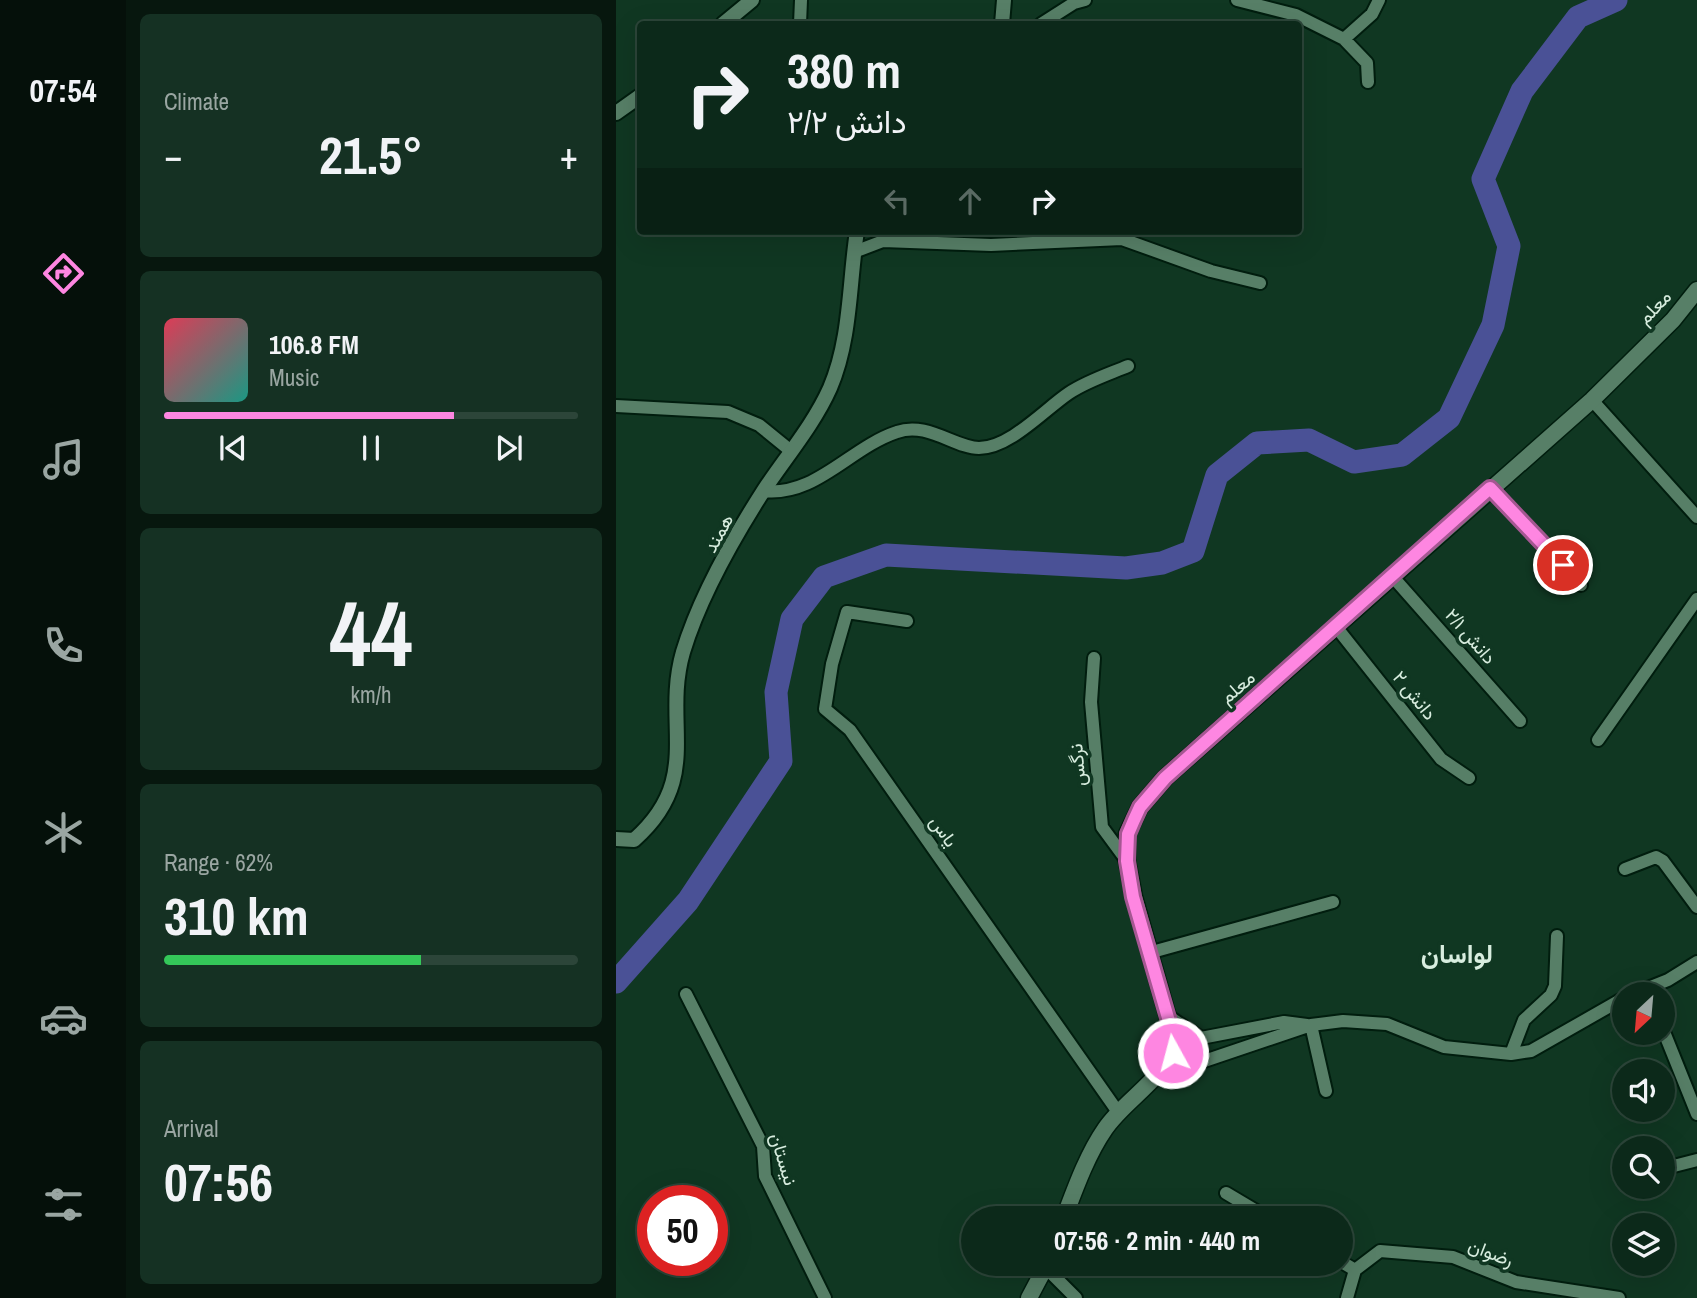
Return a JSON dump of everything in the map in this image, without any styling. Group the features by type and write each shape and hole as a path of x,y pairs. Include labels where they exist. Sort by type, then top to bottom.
{"main road":[{"name":"معلم","path":"1069,1206 1103,1131 1118,1112 1154,1078 1173,1053 1175,1042 1152,952 1133,897 1127,861 1128,834 1136,816 1165,778 1592,400 1673,320 1697,290"},
{"path":"1029,1298 1040,1276"}],"street":[{"path":"727,21 752,0"},
{"path":"800,21 801,0"},
{"path":"1002,21 1004,0"},
{"path":"1046,21 1074,3 1085,0"},
{"path":"1237,0 1296,15 1343,38 1367,63 1368,82"},
{"path":"1343,38 1372,15 1379,0"},
{"path":"616,113 637,98"},
{"name":"همند","path":"616,839 634,840 641,834 662,809 670,791 679,762 678,694 683,654 701,604 764,491 829,390 843,353 856,235"},
{"path":"854,253 883,241 991,245 1122,239 1211,271 1260,283"},
{"path":"764,491 783,493 803,488 898,431 932,432 979,448 1000,442 1027,426 1071,392 1128,366"},
{"path":"1592,400 1697,517"},
{"path":"616,406 728,412 759,425 791,452"},
{"path":"1490,488 1581,585"},
{"name":"دانش ۲/۱","path":"1393,577 1520,720"},
{"path":"1598,740 1697,598"},
{"name":"یاس","path":"907,621 847,612 832,664 825,709 850,730 1118,1112"},
{"name":"دانش ۲","path":"1337,628 1441,759 1469,778"},
{"name":"نرگس","path":"1094,658 1091,702 1102,827 1127,861"},
{"path":"1625,869 1656,857 1663,861 1697,906"},
{"path":"1152,952 1333,902"},
{"path":"1511,1054 1524,1020 1551,995 1555,986 1558,936"},
{"path":"1663,982 1697,962"},
{"name":"نیستان","path":"686,994 763,1146 765,1176 825,1298"},
{"path":"1154,1078 1311,1025 1343,1021 1387,1024 1444,1047 1511,1054 1531,1051 1612,1005"},
{"path":"1168,1016 1201,1038 1284,1022 1311,1025"},
{"path":"1311,1025 1326,1091"},
{"path":"1669,1045 1697,1114"},
{"path":"1675,1166 1697,1160"},
{"path":"1226,1193 1248,1206"},
{"name":"رضوان","path":"1356,1270 1380,1251 1453,1258 1516,1282 1619,1298"},
{"path":"1347,1298 1356,1270 1353,1268"},
{"path":"1056,1276 1076,1298"}],"waterway":[{"path":"616,982 688,901 781,761 776,692 792,619 824,577 886,555 1126,568 1162,563 1193,551 1217,475 1257,443 1309,440 1354,462 1402,455 1449,418 1493,325 1509,246 1483,179 1522,91 1578,17 1616,0"}],"district":[{"name":"لواسان","path":"1457,954"}],"route":[{"path":"1173,1053 1175,1042 1152,952 1133,897 1127,861 1128,834 1140,807 1165,778 1337,628 1490,488 1563,565"}]}
